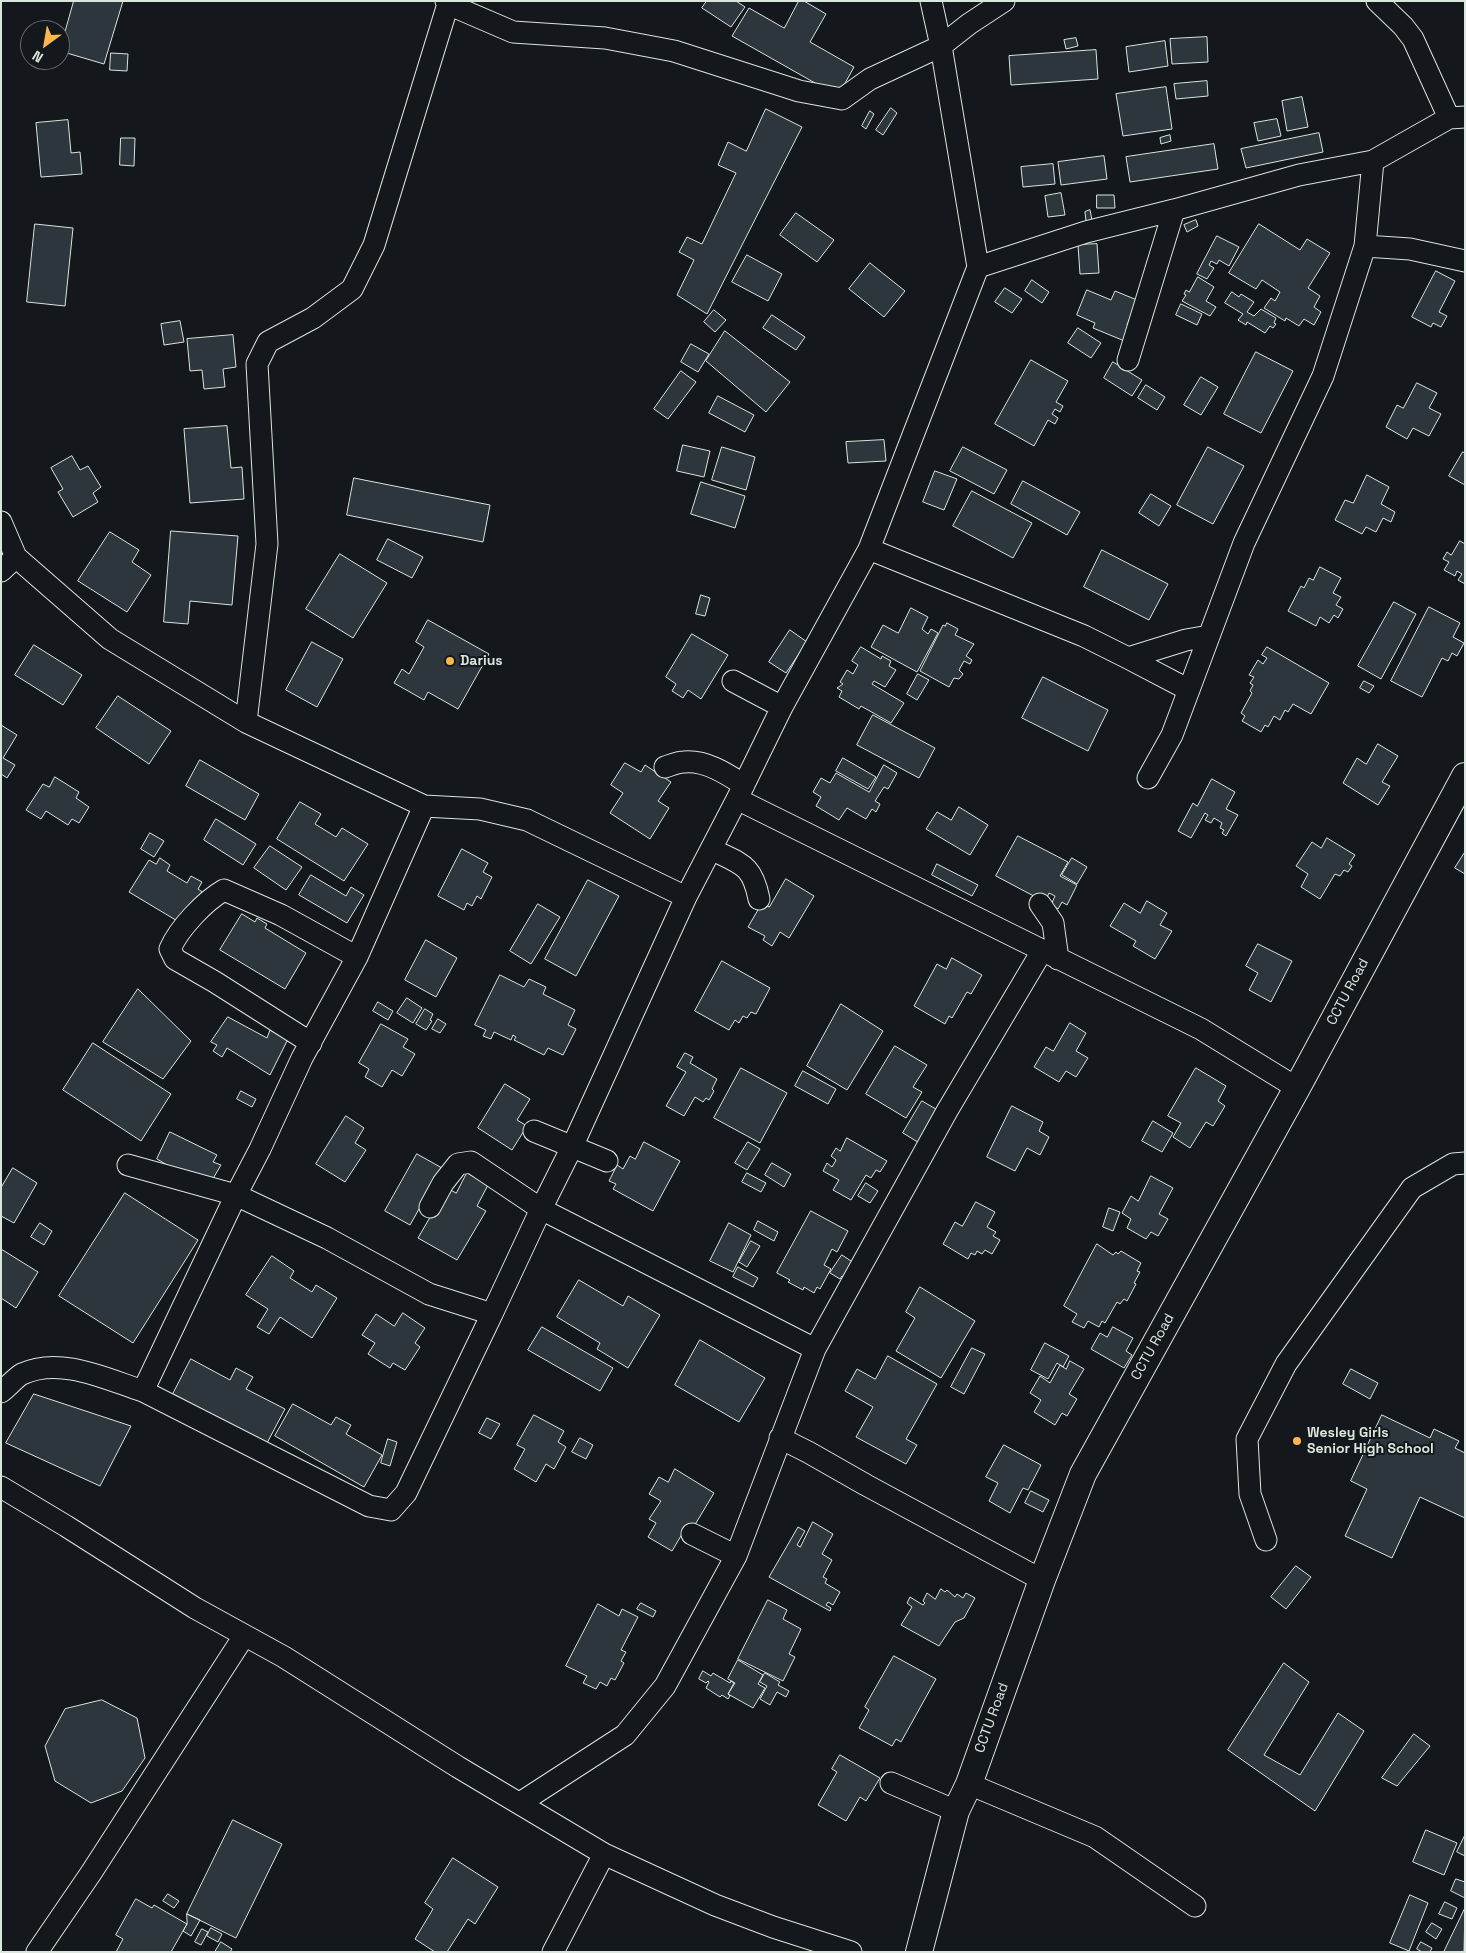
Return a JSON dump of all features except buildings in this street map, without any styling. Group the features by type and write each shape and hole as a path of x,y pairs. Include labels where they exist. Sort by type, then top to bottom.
{"street":[{"path":"1,1392 21,1375 48,1366 79,1371 143,1391 370,1506 391,1510 406,1493 572,1148 686,897 782,707 869,549 978,267 932,1"},
{"path":"246,722 267,544 257,364 268,342 313,318 352,289 374,245 447,3 513,32 605,38 674,50 799,92 842,99 870,79 941,46 968,24 1004,1"},
{"path":"978,267 1086,232 1174,210 1298,175 1373,161 1457,118 1413,39 1404,26 1377,1"},
{"path":"1148,778 1172,735 1258,511 1323,376 1365,246 1373,161"},
{"path":"1128,360 1174,210"},
{"path":"1365,246 1410,249 1465,261"},
{"path":"1,522 9,564 110,639 246,722 424,806 480,809 526,820 686,897"},
{"path":"869,549 1053,623 1128,658 1189,690"},
{"path":"1128,658 1186,640 1209,636"},
{"path":"733,682 782,707"},
{"path":"665,767 685,762 704,764 725,773 740,792 1050,955 1201,1029 1297,1088"},
{"name":"CCTU Road","path":"919,1952 956,1811 968,1784 1042,1580 1083,1474 1297,1088 1465,776"},
{"path":"143,1391 311,1043 358,957 424,806"},
{"path":"711,848 749,869 756,884 759,898"},
{"path":"311,1043 175,959 170,949 175,938 212,897 224,890 281,915 358,957"},
{"path":"520,1803 625,1735 665,1686 736,1556 815,1350 947,1111 1050,955 1054,923 1040,904"},
{"path":"534,1131 607,1161"},
{"path":"430,1207 443,1183 458,1164 472,1162 541,1210 815,1350"},
{"path":"1266,1540 1250,1494 1247,1439 1286,1364 1412,1188 1453,1164 1465,1163"},
{"path":"128,1165 236,1195 327,1238 429,1294 492,1314"},
{"path":"780,1438 1042,1580"},
{"path":"1,1487 195,1608 292,1663 604,1854 716,1905 773,1927 852,1952"},
{"path":"692,1534 736,1556"},
{"path":"37,1952 91,1873 244,1636"},
{"path":"891,1783 956,1811"},
{"path":"968,1784 1095,1837 1195,1906"},
{"path":"553,1952 604,1854"}],"place":[{"name":"Darius","path":"450,661"},
{"name":"Wesley Girls Senior High School","path":"1297,1441"}]}
